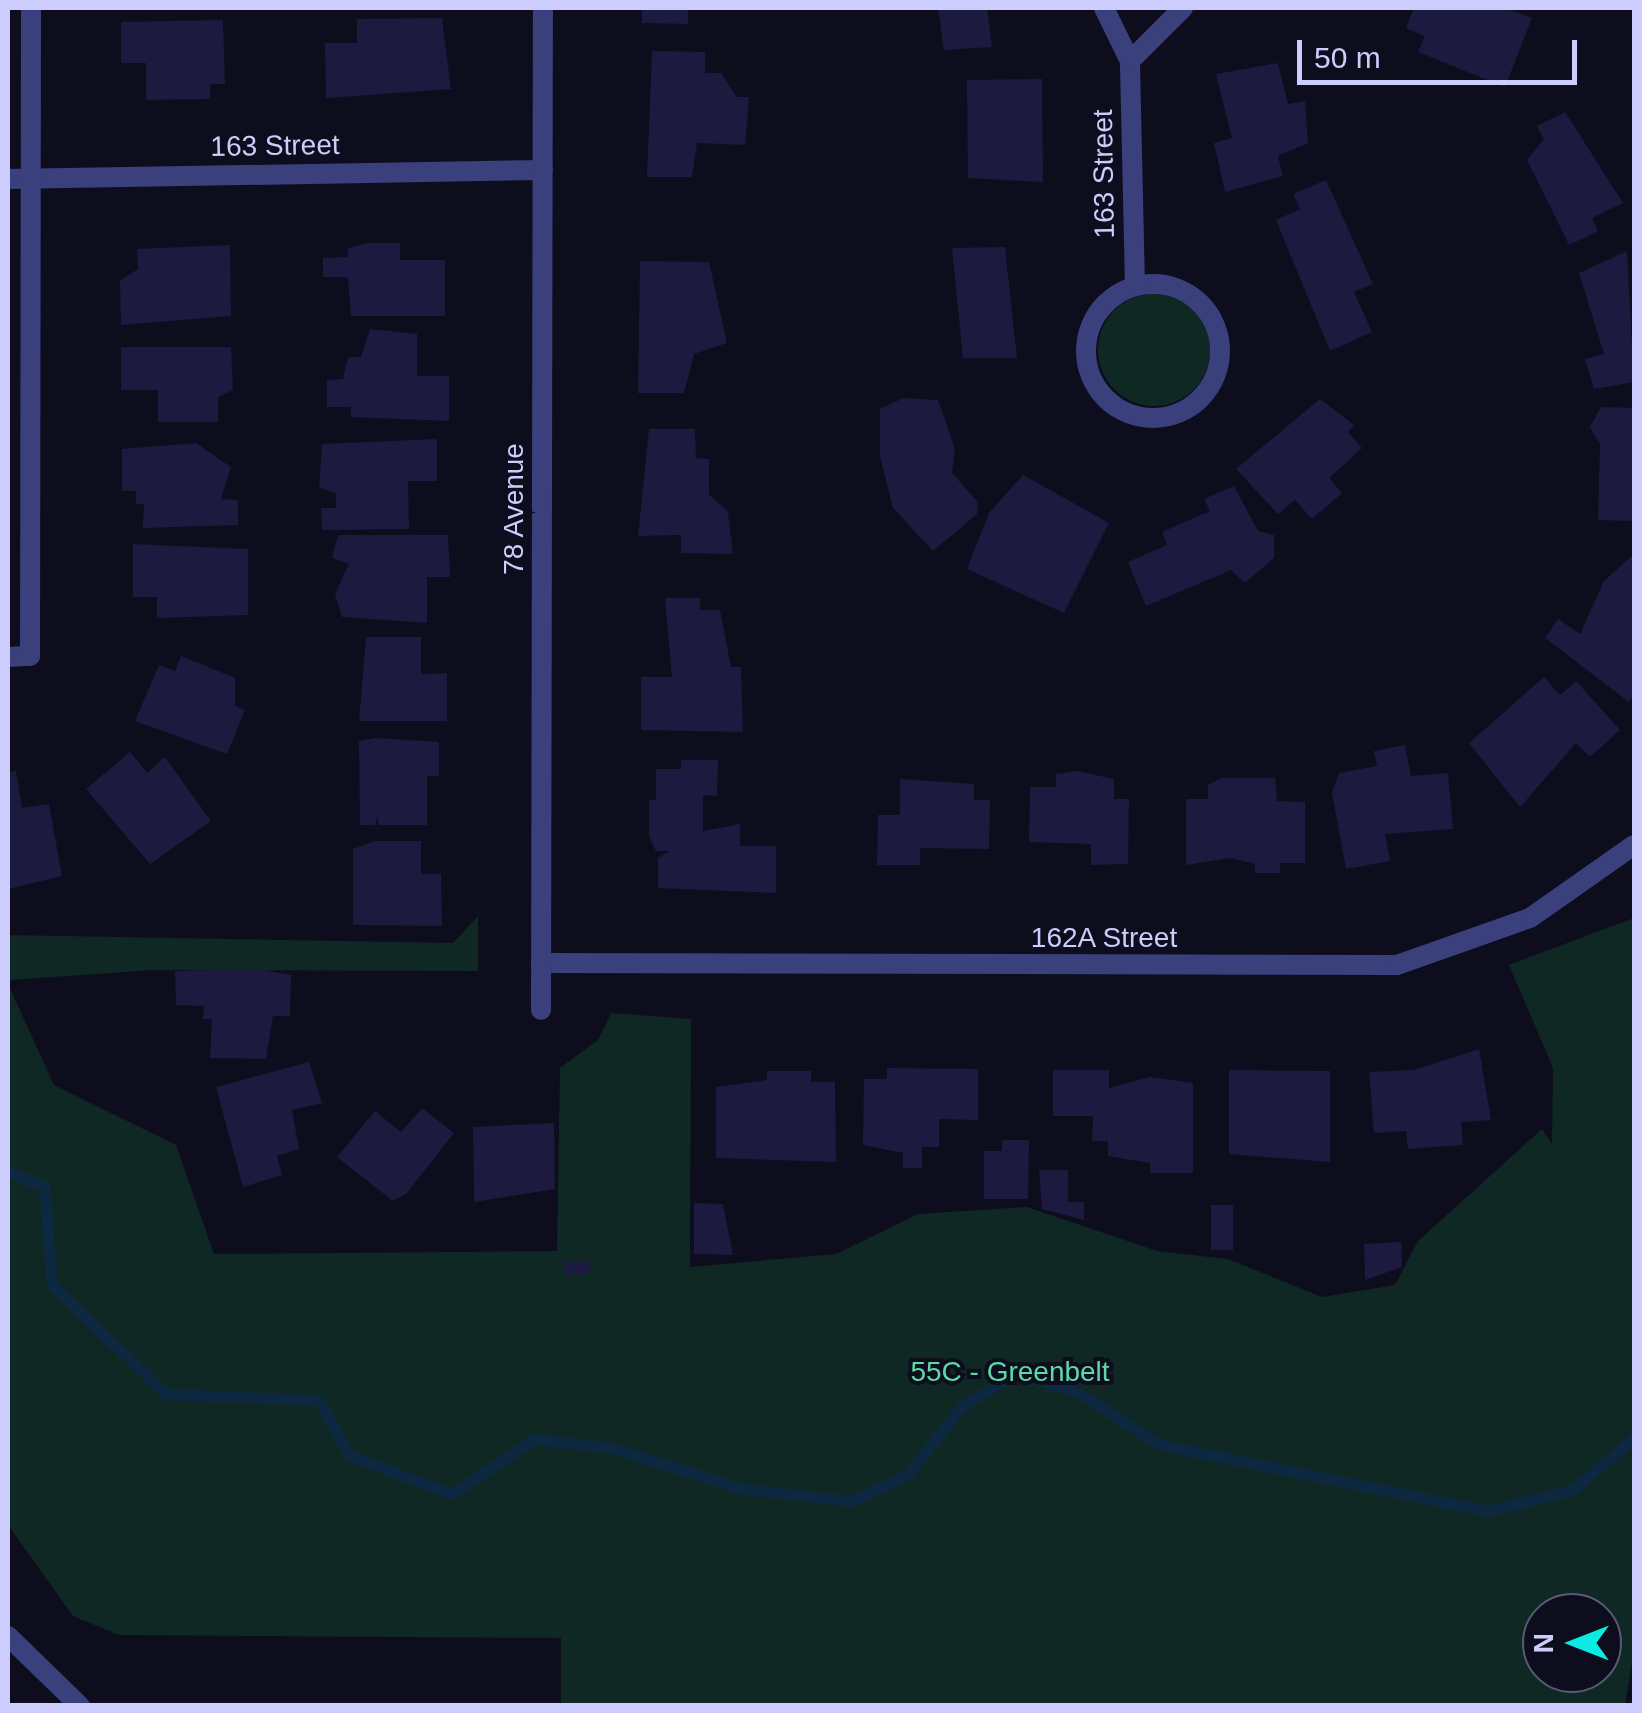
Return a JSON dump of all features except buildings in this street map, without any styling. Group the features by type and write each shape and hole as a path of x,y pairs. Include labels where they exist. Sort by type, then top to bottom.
{"street":[{"path":"8,657 30,656 31,8"},
{"name":"78 Avenue","path":"541,1010 543,8"},
{"name":"163 Street","path":"1104,8 1130,61 1135,286"},
{"path":"1130,61 1184,8"},
{"name":"163 Street","path":"8,180 543,170"},
{"path":"1135,286 1194,298 1219,337 1202,398 1162,419 1109,403 1086,362 1098,313 1135,286"},
{"name":"162A Street","path":"541,962 1397,965 1530,918 1634,846"},
{"path":"8,1636 80,1706"}],"green space":[{"path":"1154,294 1175,298 1193,311 1206,329 1210,350 1206,371 1193,389 1175,402 1154,406 1133,402 1115,389 1102,371 1098,350 1102,329 1115,311 1133,298"},
{"path":"478,916 478,971 154,970 8,980 8,935 453,943"},
{"name":"55C - Greenbelt","path":"1634,918 1634,1650 1625,1705 561,1705 561,1638 119,1635 73,1616 8,1525 8,984 54,1085 176,1145 214,1254 557,1251 560,1068 598,1040 611,1013 691,1019 690,1267 836,1254 918,1214 1027,1207 1157,1251 1228,1259 1322,1297 1395,1285 1418,1241 1542,1129 1552,1144 1553,1068 1509,965"}],"waterway":[{"path":"8,1172 44,1186 52,1285 166,1394 319,1400 349,1455 451,1494 534,1439 612,1448 743,1489 852,1501 908,1474 961,1407 1017,1373 1079,1393 1158,1444 1486,1511 1572,1490 1634,1438"}]}
